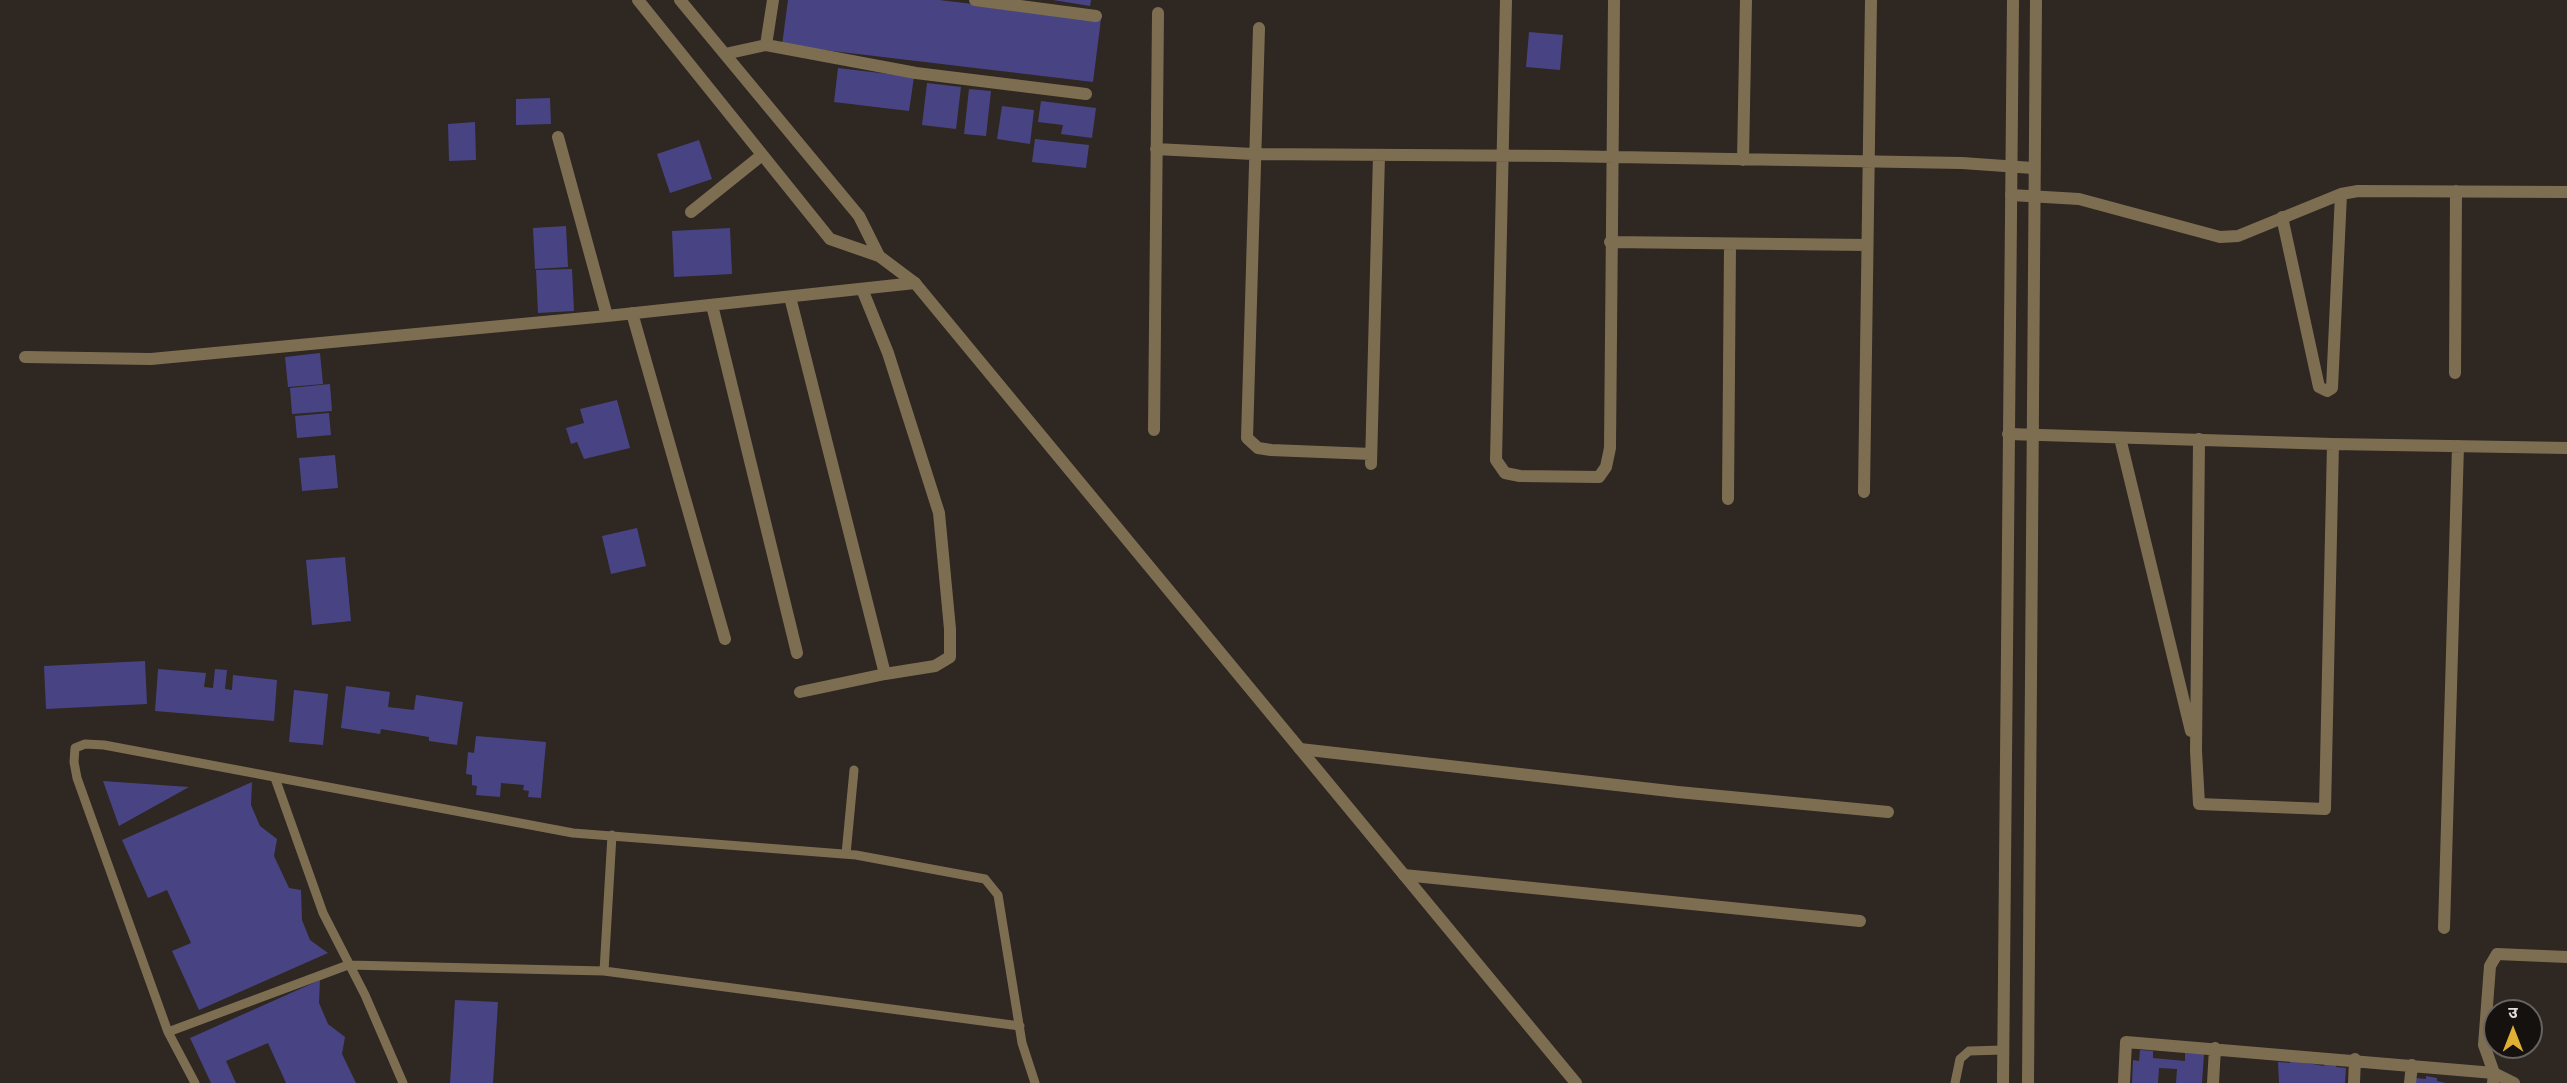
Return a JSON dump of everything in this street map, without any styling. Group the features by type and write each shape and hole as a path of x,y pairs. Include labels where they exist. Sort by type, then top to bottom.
{"street":[{"path":"638,0 830,239 879,256 915,283 1576,1083"},
{"path":"680,0 859,216 879,256"},
{"path":"766,45 772,0"},
{"path":"975,0 1096,16"},
{"path":"1506,0 1496,460 1505,473 1520,476 1599,477 1606,467 1610,448 1610,157 1614,0"},
{"path":"1743,160 1746,0"},
{"path":"1864,492 1871,0"},
{"path":"2003,1083 2013,0"},
{"path":"2028,1083 2036,0"},
{"path":"1154,430 1158,13"},
{"path":"1259,28 1253,154 1247,438 1258,448 1371,459 1379,155"},
{"path":"725,54 766,45 916,73 1086,94"},
{"path":"558,137 607,316"},
{"path":"1156,149 1253,154 1610,157 2033,168"},
{"path":"691,212 762,155"},
{"path":"2011,195 2079,199 2220,237 2238,236 2341,194 2384,190 2567,192"},
{"path":"2455,373 2456,191"},
{"path":"2282,217 2319,387 2327,391 2332,388 2341,194"},
{"path":"1610,242 1867,245"},
{"path":"1728,499 1730,244"},
{"path":"25,357 151,359 607,316 915,283"},
{"path":"800,692 935,666 950,657 950,629 939,513 888,353 862,289"},
{"path":"790,297 885,674"},
{"path":"712,305 797,653"},
{"path":"632,313 725,639"},
{"path":"2008,434 2333,444 2567,448"},
{"path":"2120,438 2196,751"},
{"path":"2199,440 2196,751 2199,804 2325,809 2333,444"},
{"path":"2444,928 2458,446"},
{"path":"1300,749 1667,791 1888,812"},
{"path":"1404,875 1860,921"},
{"path":"2493,1078 2484,1045 2490,966 2497,954 2567,957"},
{"path":"2124,1083 2126,1042 2412,1065 2514,1083"},
{"path":"2213,1083 2215,1048"},
{"path":"2354,1083 2355,1059"},
{"path":"2410,1083 2412,1065"}],"lane":[{"path":"195,1083 168,1032 77,778 74,762 75,748 86,744 104,745 573,833 846,854 985,879 998,895 1020,1026 1035,1083"},
{"path":"846,854 854,770"},
{"path":"275,778 322,913 365,995 403,1083"},
{"path":"604,971 612,835"},
{"path":"168,1032 348,965 604,971 1020,1026"},
{"path":"1955,1083 1960,1059 1969,1051 2003,1050"}],"building":[{"path":"788,0 939,0 1101,19 1093,82 782,45"},
{"path":"1053,0 1091,0 1090,6"},
{"path":"1529,32 1563,35 1560,70 1526,67"},
{"path":"838,68 914,77 909,111 834,102"},
{"path":"927,83 961,87 956,129 922,125"},
{"path":"969,89 991,91 986,136 964,134"},
{"path":"550,98 551,124 516,125 516,99"},
{"path":"1041,101 1096,108 1092,138 1061,134 1063,125 1038,122"},
{"path":"1002,106 1034,110 1030,144 997,139"},
{"path":"475,122 476,160 449,161 448,124"},
{"path":"1035,139 1089,145 1086,168 1032,162"},
{"path":"699,140 712,179 670,193 657,154"},
{"path":"566,226 568,267 535,269 533,228"},
{"path":"730,228 732,274 674,277 672,231"},
{"path":"572,269 574,311 538,313 536,270"},
{"path":"320,353 323,384 288,387 285,357"},
{"path":"330,384 332,411 292,414 290,388"},
{"path":"617,400 630,448 584,459 577,442 571,444 566,428 584,423 580,409"},
{"path":"329,413 331,435 297,438 295,416"},
{"path":"335,455 338,488 302,491 299,458"},
{"path":"637,528 646,566 611,574 602,536"},
{"path":"345,557 351,621 312,625 306,560"},
{"path":"145,661 147,704 46,709 44,666"},
{"path":"158,669 206,673 204,687 213,688 215,669 227,670 225,689 232,690 233,675 277,680 274,721 155,711"},
{"path":"346,686 390,692 388,707 414,710 416,695 463,702 457,745 429,741 429,737 381,729 380,734 341,728"},
{"path":"294,690 328,694 323,745 289,742"},
{"path":"476,736 546,742 541,798 528,797 529,791 523,790 524,785 501,783 500,797 476,795 477,786 472,785 472,775 466,774 468,752 474,753"},
{"path":"103,781 189,787 119,826"},
{"path":"252,782 251,805 260,826 277,839 274,856 289,888 301,890 302,920 310,940 328,953 199,1010 172,951 191,943 167,890 148,898 122,840"},
{"path":"320,980 319,1003 328,1024 345,1037 342,1054 356,1083 286,1083 268,1043 226,1061 236,1083 211,1083 190,1038"},
{"path":"455,1000 498,1002 493,1083 450,1083"},
{"path":"2140,1050 2153,1051 2153,1058 2185,1061 2185,1053 2204,1054 2202,1083 2176,1083 2177,1069 2159,1068 2158,1083 2132,1083 2133,1060 2139,1061"},
{"path":"2290,1060 2324,1066 2324,1063 2336,1064 2336,1067 2346,1068 2345,1083 2279,1083 2278,1062 2290,1063"},
{"path":"2426,1076 2446,1083 2414,1083 2415,1078 2426,1079"}]}
